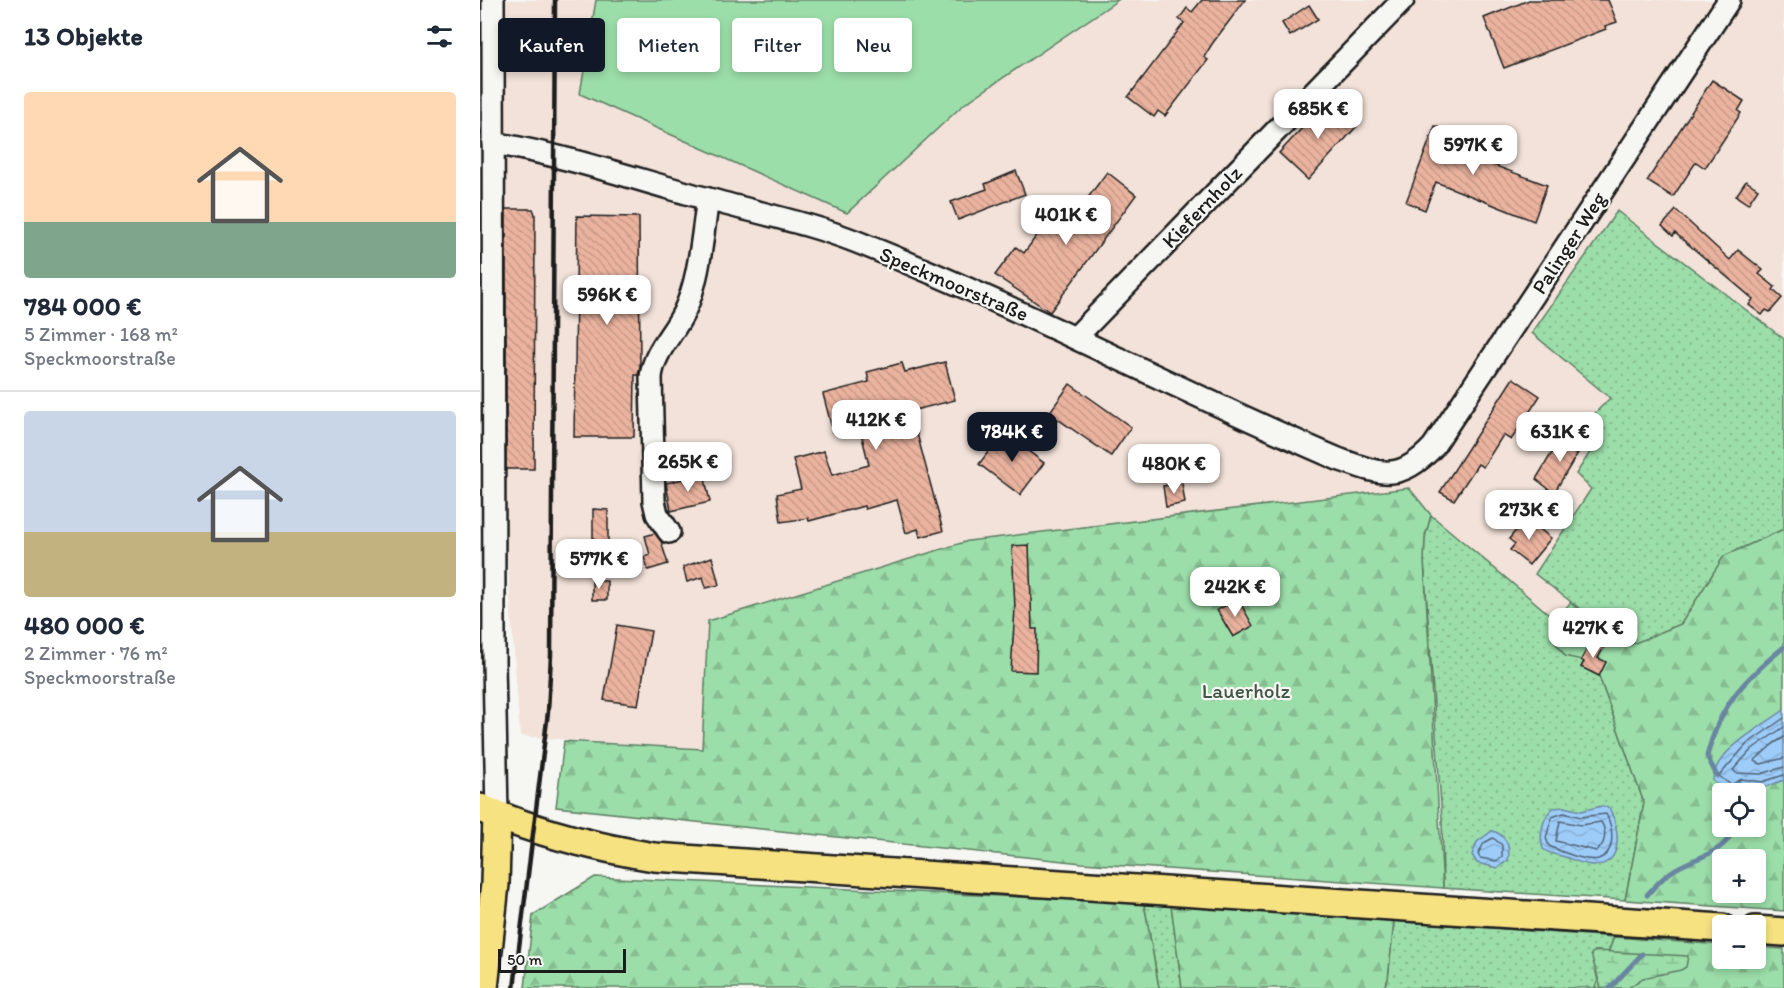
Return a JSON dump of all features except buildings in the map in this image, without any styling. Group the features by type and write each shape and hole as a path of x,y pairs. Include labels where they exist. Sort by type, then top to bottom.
{"main road":[{"path":"484,988 495,884 489,812 578,842 654,857 1712,927"},
{"path":"1766,931 1784,932"}],"street":[{"path":"489,812 493,0"},
{"name":"Kiefernholz","path":"1077,337 1403,0"},
{"name":"Palinger Weg","path":"1397,473 1412,467 1433,447 1729,0"},
{"name":"Speckmoorstraße","path":"493,142 553,153 708,199 796,221 856,242 1077,337 1328,455 1383,474 1397,473"},
{"path":"669,532 657,514 654,501 651,377 653,364 684,313 692,291 708,199"}],"shaded area":[{"path":"505,0 596,0 593,18 505,18"},
{"path":"1118,0 1784,0 1784,339 1617,212 1532,333 1611,398 1573,435 1594,446 1592,489 1535,574 1570,603 1556,620 1431,515 1409,488 968,541 708,621 702,750 520,736 501,471 504,72 585,72 581,94 847,213 963,105"}],"green space":[{"path":"596,0 1118,0 963,105 847,213 580,94 584,72 605,72 605,18 593,18"},
{"path":"1617,211 1784,339 1784,529 1724,556 1681,624 1628,646 1535,574 1591,489 1576,474 1594,446 1573,435 1610,398 1532,333"},
{"name":"Lauerholz","path":"1409,488 1431,515 1425,537 1424,561 1443,888 1082,863 556,807 564,741 702,749 708,621 968,541"},
{"path":"1431,515 1556,620 1553,639 1584,662 1581,667 1599,676 1644,803 1625,900 1443,888 1442,820 1424,561 1425,537"},
{"path":"1784,529 1784,710 1723,783 1712,783 1712,837 1766,837 1764,783 1784,780 1784,911 1625,900 1644,803 1599,676 1606,662 1598,658 1604,647 1592,640 1581,660 1565,656 1553,639 1556,620 1570,603 1628,646 1681,624 1724,556"},
{"path":"595,877 1144,903 1159,988 525,988 533,915"},
{"path":"1144,903 1171,905 1182,988 1159,988"},
{"path":"1171,905 1394,921 1388,979 1383,988 1182,988"},
{"path":"1394,921 1614,937 1608,952 1595,951 1592,954 1598,981 1595,988 1383,988 1388,979"},
{"path":"1614,937 1712,944 1712,969 1766,969 1766,948 1784,949 1784,988 1595,988"},
{"path":"1595,951 1688,956 1686,967 1681,970 1643,978 1628,988 1601,988 1591,954"}],"water":[{"path":"1784,710 1784,780 1766,787 1766,783 1716,783 1713,781 1715,770 1721,760 1741,740"},
{"path":"1602,806 1609,808 1613,815 1617,833 1612,858 1605,863 1588,865 1543,849 1542,827 1553,808 1564,807 1581,811"},
{"path":"1492,831 1504,838 1509,850 1508,860 1498,868 1477,863 1472,855 1477,842"}],"waterway":[{"path":"1717,776 1707,756 1719,722 1735,694 1745,682 1784,647"},
{"path":"1647,895 1671,872 1717,849 1729,837"},
{"path":"1610,988 1642,954"}],"railway":[{"path":"514,988 548,712 551,655 555,0"}]}
